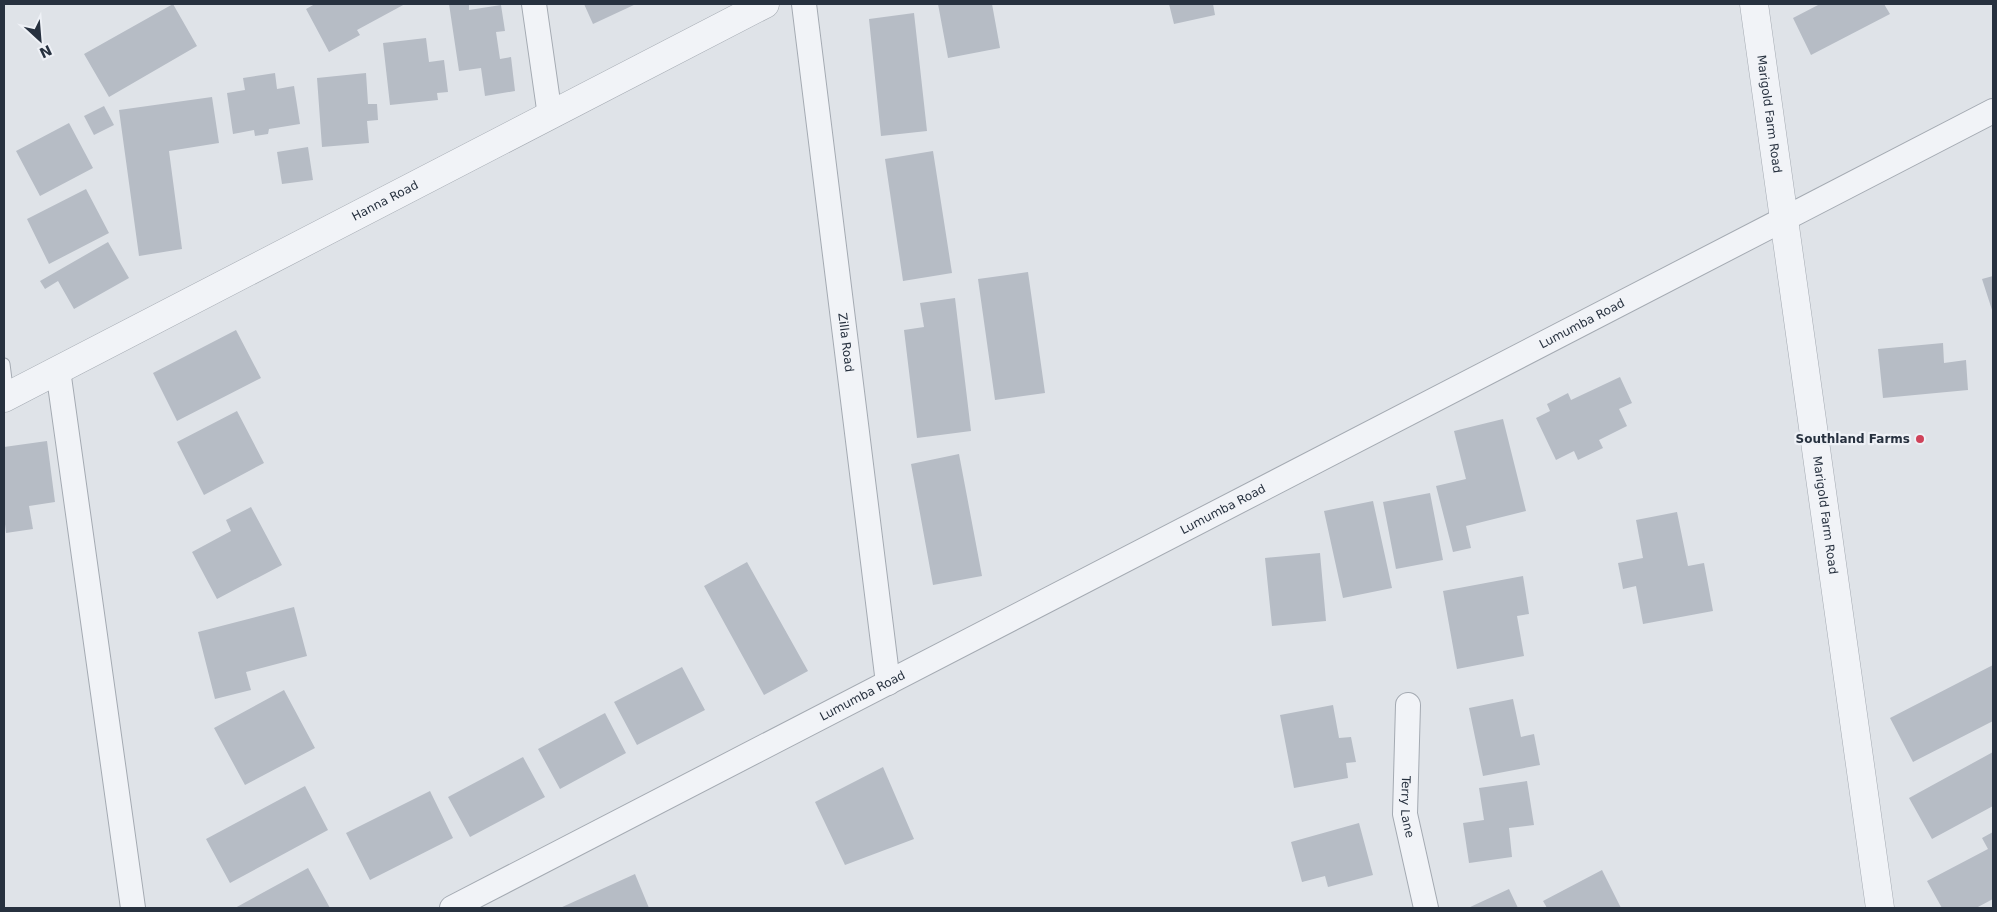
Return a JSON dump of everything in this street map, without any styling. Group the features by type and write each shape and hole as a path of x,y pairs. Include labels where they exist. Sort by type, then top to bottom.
{"street":[{"path":"534,4 550,116"},
{"name":"Hanna Road","path":"6,397 765,4"},
{"name":"Zilla Road","path":"804,4 888,683"},
{"name":"Marigold Farm Road","path":"1754,4 1880,908"},
{"name":"Lumumba Road","path":"452,908 478,902 888,683 1993,111"},
{"path":"58,370 133,908"},
{"name":"Terry Lane","path":"1408,705 1405,814 1426,908"}],"lane":[{"path":"4,364 6,397"}],"building":[{"path":"173,4 197,46 109,97 84,54"},
{"path":"315,4 405,4 357,30 360,35 329,52 306,9"},
{"path":"449,4 469,4 469,10 501,5 505,31 496,32 500,59 511,57 515,91 485,96 481,68 459,71"},
{"path":"584,4 636,4 593,24"},
{"path":"938,4 992,4 1000,48 948,58"},
{"path":"1169,4 1213,4 1215,15 1174,24"},
{"path":"1820,4 1884,4 1890,14 1811,55 1793,18"},
{"path":"914,13 927,131 881,136 869,19"},
{"path":"426,38 429,62 444,60 448,92 437,93 438,100 390,105 383,43"},
{"path":"275,73 277,89 294,86 300,124 269,129 268,134 255,136 254,130 233,134 227,93 245,90 243,78"},
{"path":"366,73 368,104 377,104 378,120 367,121 369,143 322,147 317,78"},
{"path":"212,97 219,143 169,151 182,249 139,256 119,110"},
{"path":"104,106 114,125 94,135 84,116"},
{"path":"69,123 93,168 40,196 16,151"},
{"path":"308,147 313,180 282,184 277,152"},
{"path":"933,151 952,273 903,281 885,159"},
{"path":"86,189 109,233 49,264 27,219"},
{"path":"108,242 129,278 74,309 58,281 45,289 40,281"},
{"path":"1028,272 1045,393 995,400 978,279"},
{"path":"1993,276 1993,313 1982,279"},
{"path":"955,298 971,431 917,438 904,330 924,327 920,303"},
{"path":"236,330 261,378 177,421 153,373"},
{"path":"1943,343 1944,363 1966,360 1968,390 1883,398 1878,349"},
{"path":"1620,377 1632,403 1619,409 1627,426 1599,440 1603,448 1578,460 1574,451 1556,460 1536,418 1550,411 1547,404 1568,393 1571,400"},
{"path":"237,411 264,463 204,495 177,442"},
{"path":"1503,419 1526,511 1466,526 1471,548 1453,552 1436,486 1466,479 1454,431"},
{"path":"47,441 55,502 29,506 33,529 6,533 4,515 4,447"},
{"path":"959,454 982,576 933,585 911,464"},
{"path":"1430,493 1443,560 1396,569 1383,502"},
{"path":"1373,501 1392,588 1343,598 1324,511"},
{"path":"251,507 282,565 217,599 192,552 231,531 226,520"},
{"path":"1677,512 1688,566 1704,563 1713,611 1643,624 1636,586 1623,589 1618,563 1643,558 1636,520"},
{"path":"1320,553 1326,621 1272,626 1265,558"},
{"path":"747,562 808,671 764,695 704,586"},
{"path":"1523,576 1529,614 1517,616 1524,656 1457,669 1443,591"},
{"path":"294,607 307,656 246,672 251,690 215,699 198,632"},
{"path":"1993,665 1993,721 1913,762 1890,718"},
{"path":"682,667 705,710 637,745 614,702"},
{"path":"284,690 315,748 245,785 214,728"},
{"path":"1513,699 1521,737 1534,734 1540,765 1483,776 1469,708"},
{"path":"1333,705 1339,738 1351,737 1356,762 1346,763 1348,778 1294,788 1280,715"},
{"path":"605,713 626,753 560,789 538,749"},
{"path":"1993,752 1993,806 1932,839 1909,798"},
{"path":"523,757 545,797 470,837 448,797"},
{"path":"883,767 914,839 845,865 815,802"},
{"path":"1527,781 1534,825 1509,828 1512,857 1469,863 1463,823 1484,820 1479,788"},
{"path":"305,786 328,830 230,883 206,839"},
{"path":"430,791 453,838 370,880 346,833"},
{"path":"1359,823 1373,875 1328,887 1325,876 1302,882 1291,842"},
{"path":"1993,832 1993,899 1976,908 1942,908 1927,881 1988,849 1982,838"},
{"path":"308,868 330,908 235,908"},
{"path":"1602,870 1621,908 1547,908 1543,901"},
{"path":"635,874 649,908 560,908"},
{"path":"1509,889 1518,908 1468,908"}],"place":[{"name":"Southland Farms","path":"1920,439"}]}
